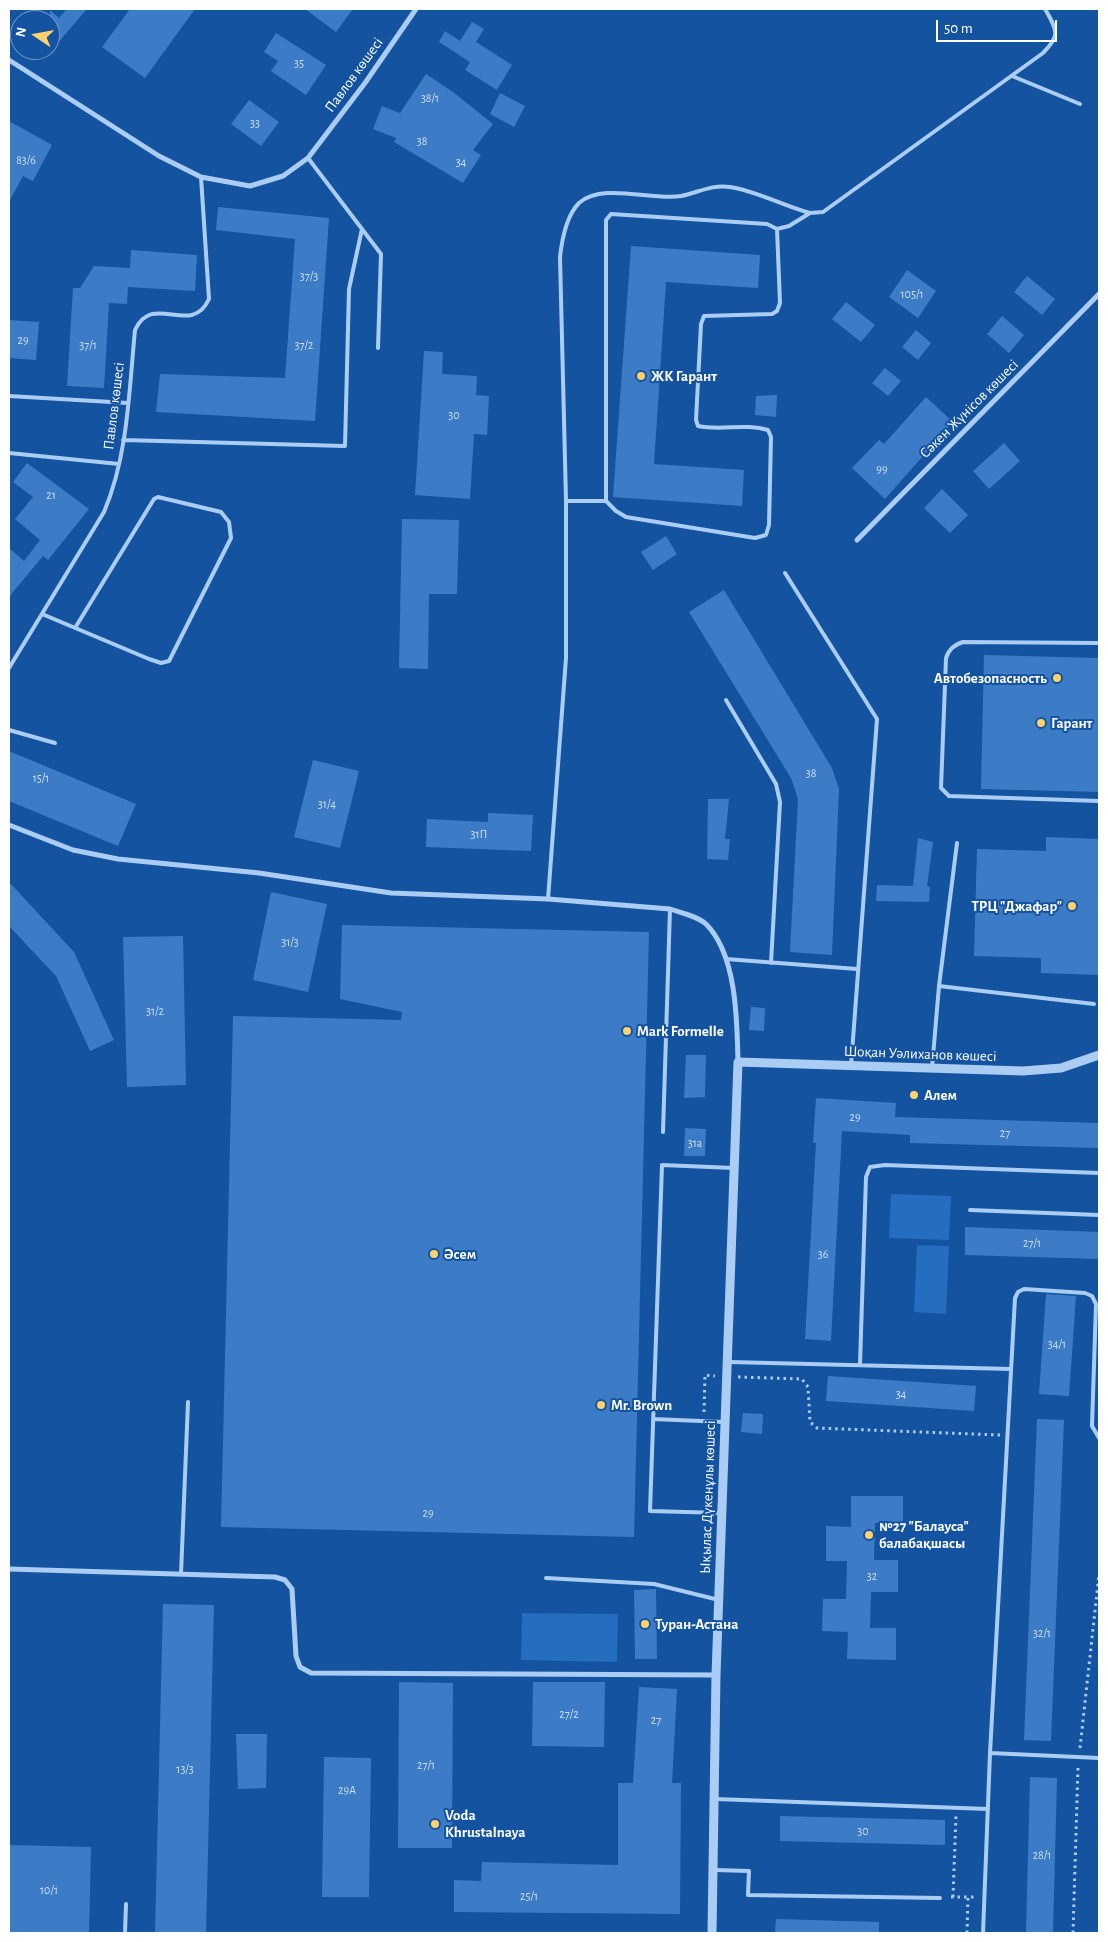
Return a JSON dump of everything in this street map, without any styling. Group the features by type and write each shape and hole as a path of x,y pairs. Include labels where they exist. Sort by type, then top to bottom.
{"street":[{"name":"Павлов көшесі","path":"9,60 159,156 201,177 250,186 283,176 308,158 365,83 416,9"},
{"name":"Сәкен Жүнісов көшесі","path":"857,540 1099,294"},
{"path":"9,825 73,850 118,859 259,873 391,894 548,898 670,909 705,923 718,938 726,959 734,998 738,1062"},
{"name":"Шоқан Уәлиханов көшесі","path":"738,1062 1023,1071 1061,1068 1099,1055"},
{"name":"Ықылас Дүкенұлы көшесі","path":"712,1933 718,1600 738,1062"},
{"path":"9,1569 275,1577 285,1580 292,1589 296,1656 300,1667 311,1673 716,1675"}],"lane":[{"path":"548,898 566,658 566,501 560,257 563,236 571,216 580,203 596,196 680,196 704,188 729,186 810,213 823,212 1043,54 1054,42 1056,28 1045,9"},
{"path":"1012,76 1080,104"},
{"path":"308,158 381,254 378,348"},
{"name":"Павлов көшесі","path":"9,668 104,512 114,488 128,403 134,330 140,320 148,314 194,315 204,310 209,299 201,177"},
{"path":"606,501 606,220 611,214 767,224 777,229 789,226 810,213"},
{"path":"123,440 346,446 349,289 362,229"},
{"path":"566,501 606,501 616,511 626,517 755,538 766,535 770,515 771,438 768,430 759,427 707,428 698,426 696,420 701,324 704,316 772,314 777,310 780,303 777,229"},
{"path":"9,396 128,403"},
{"path":"9,453 119,464"},
{"path":"42,614 76,628 161,663 169,661 231,538 229,522 221,512 158,497 154,499 76,628"},
{"path":"785,573 877,720 851,1066"},
{"path":"1099,643 963,642 955,645 948,652 946,658 941,788 949,796 1099,801"},
{"path":"726,700 776,784 780,802 771,963"},
{"path":"9,730 55,742"},
{"path":"932,1068 939,986 957,843"},
{"path":"663,1132 670,909"},
{"path":"726,959 857,969"},
{"path":"939,986 1094,1004"},
{"path":"860,1364 866,1177 870,1167 885,1165 1099,1173"},
{"path":"722,1514 650,1511 653,1419 662,1166 734,1168"},
{"path":"970,1210 1099,1215"},
{"path":"983,1933 990,1753 1015,1298 1018,1292 1024,1289 1085,1293 1092,1296 1096,1304 1092,1426 1099,1438"},
{"path":"726,1362 1011,1369"},
{"path":"181,1574 188,1402"},
{"path":"653,1419 724,1422"},
{"path":"546,1578 654,1584 718,1600"},
{"path":"990,1753 1099,1758"},
{"path":"714,1799 988,1809"},
{"path":"712,1870 749,1871 748,1895 940,1898"},
{"path":"125,1933 126,1904"}],"path":[{"path":"704,1421 705,1375 802,1379 808,1386 810,1422 817,1428 1008,1435"},
{"path":"953,1897 956,1808"},
{"path":"967,1933 968,1897"},
{"path":"940,1898 984,1897"}],"shaded area":[{"path":"891,1194 951,1196 949,1240 889,1238"},
{"path":"917,1245 949,1246 946,1314 914,1312"},
{"path":"522,1613 618,1614 617,1662 521,1660"}],"building":[{"path":"67,9 87,9 60,40 60,17"},
{"path":"130,9 195,9 145,78 102,47"},
{"path":"305,9 353,9 336,32"},
{"path":"472,22 484,29 476,42 512,65 497,90 465,70 470,62 439,42 445,31 460,41"},
{"path":"276,33 326,65 306,95 271,71 278,61 264,52"},
{"path":"426,74 453,92 493,124 473,150 481,155 463,183 394,142 396,138 373,129 382,106 400,113"},
{"path":"500,93 525,106 514,127 490,114"},
{"path":"249,100 279,122 261,146 231,124"},
{"path":"9,121 52,145 33,181 23,176 9,202"},
{"path":"218,207 329,218 315,421 156,412 160,374 285,378 295,239 216,230"},
{"name":"ЖК Гарант","path":"631,246 760,255 758,288 666,282 654,464 744,470 742,506 613,497"},
{"path":"131,250 197,255 195,291 128,287 127,304 109,303 104,388 67,386 73,288 80,288 94,266 130,268"},
{"path":"907,270 936,291 918,318 889,297"},
{"path":"1027,276 1055,299 1042,315 1014,292"},
{"path":"846,302 875,325 861,342 832,319"},
{"path":"1002,316 1024,335 1009,353 987,334"},
{"path":"9,320 39,322 36,360 9,358"},
{"path":"916,330 931,343 918,360 902,347"},
{"path":"424,351 443,352 442,374 477,376 476,395 489,396 487,435 474,434 470,499 415,495"},
{"path":"885,368 901,381 888,396 872,383"},
{"path":"777,395 776,417 755,415 756,396"},
{"path":"926,397 953,422 885,499 852,468 879,440 884,444"},
{"path":"1004,443 1020,461 989,489 973,471"},
{"path":"27,463 89,509 48,560 43,556 9,597 9,548 24,561 40,540 15,519 33,497 13,482"},
{"path":"942,489 968,515 950,533 924,508"},
{"path":"402,519 459,520 457,594 429,594 428,669 399,668"},
{"path":"666,536 677,554 653,570 641,552"},
{"path":"724,590 832,768 839,789 832,955 790,952 798,799 791,778 689,612"},
{"name":"Гарант","path":"984,655 1099,658 1099,792 981,789"},
{"path":"9,751 136,804 118,846 9,801"},
{"path":"313,760 359,771 340,848 294,837"},
{"path":"708,799 729,799 725,839 730,839 728,860 707,859"},
{"path":"488,813 533,815 531,851 426,847 427,819 488,822"},
{"path":"1046,837 1099,839 1099,975 1041,973 1041,958 974,956 977,849 1046,851"},
{"path":"918,838 933,842 927,886 930,887 929,902 876,901 877,885 913,886"},
{"path":"9,882 74,952 114,1040 90,1051 56,976 9,926"},
{"path":"271,892 327,904 308,992 253,980"},
{"name":"Әсем","path":"342,925 649,932 634,1537 221,1527 233,1016 401,1020 402,1012 340,999"},
{"path":"183,936 186,1085 127,1087 123,937"},
{"path":"751,1007 765,1008 764,1031 749,1030"},
{"path":"686,1055 706,1055 705,1097 684,1098"},
{"path":"816,1098 896,1103 895,1117 1099,1123 1099,1148 910,1143 910,1135 842,1131 831,1341 805,1339 816,1143 813,1143"},
{"path":"685,1128 706,1129 705,1156 684,1156"},
{"path":"965,1227 1099,1232 1099,1259 965,1255"},
{"path":"1046,1294 1076,1296 1069,1396 1039,1394"},
{"path":"828,1376 976,1386 974,1411 826,1401"},
{"path":"743,1413 763,1414 762,1434 741,1432"},
{"path":"1037,1419 1064,1420 1051,1741 1024,1740"},
{"path":"851,1496 903,1496 903,1523 875,1523 874,1560 898,1560 898,1592 871,1592 870,1628 896,1628 896,1660 847,1659 848,1632 822,1631 823,1599 846,1599 847,1561 826,1561 826,1526 851,1527"},
{"name":"Туран-Астана","path":"656,1589 657,1659 635,1659 634,1590"},
{"path":"163,1604 214,1605 206,1933 155,1933"},
{"path":"399,1682 453,1683 452,1848 398,1848"},
{"path":"533,1682 605,1682 604,1747 532,1746"},
{"path":"639,1687 677,1689 672,1783 681,1783 680,1914 454,1912 454,1880 481,1881 482,1862 618,1865 618,1783 633,1783"},
{"path":"236,1734 267,1734 266,1788 238,1789"},
{"path":"324,1757 371,1758 369,1897 322,1897"},
{"path":"1030,1777 1057,1778 1053,1933 1026,1933"},
{"path":"780,1816 945,1820 945,1845 780,1841"},
{"path":"9,1845 91,1847 89,1933 9,1933"},
{"path":"776,1919 879,1922 879,1933 775,1933"}],"place":[{"name":"ЖК Гарант","path":"641,376"},
{"name":"Автобезопасность","path":"1057,678"},
{"name":"Гарант","path":"1041,723"},
{"name":"ТРЦ \"Джафар\"","path":"1072,906"},
{"name":"Mark Formelle","path":"627,1031"},
{"name":"Алем","path":"914,1095"},
{"name":"Әсем","path":"434,1254"},
{"name":"Mr. Brown","path":"601,1405"},
{"name":"№27 \"Балауса\" балабақшасы","path":"869,1535"},
{"name":"Туран-Астана","path":"645,1624"},
{"name":"Voda Khrustalnaya","path":"435,1824"}]}
